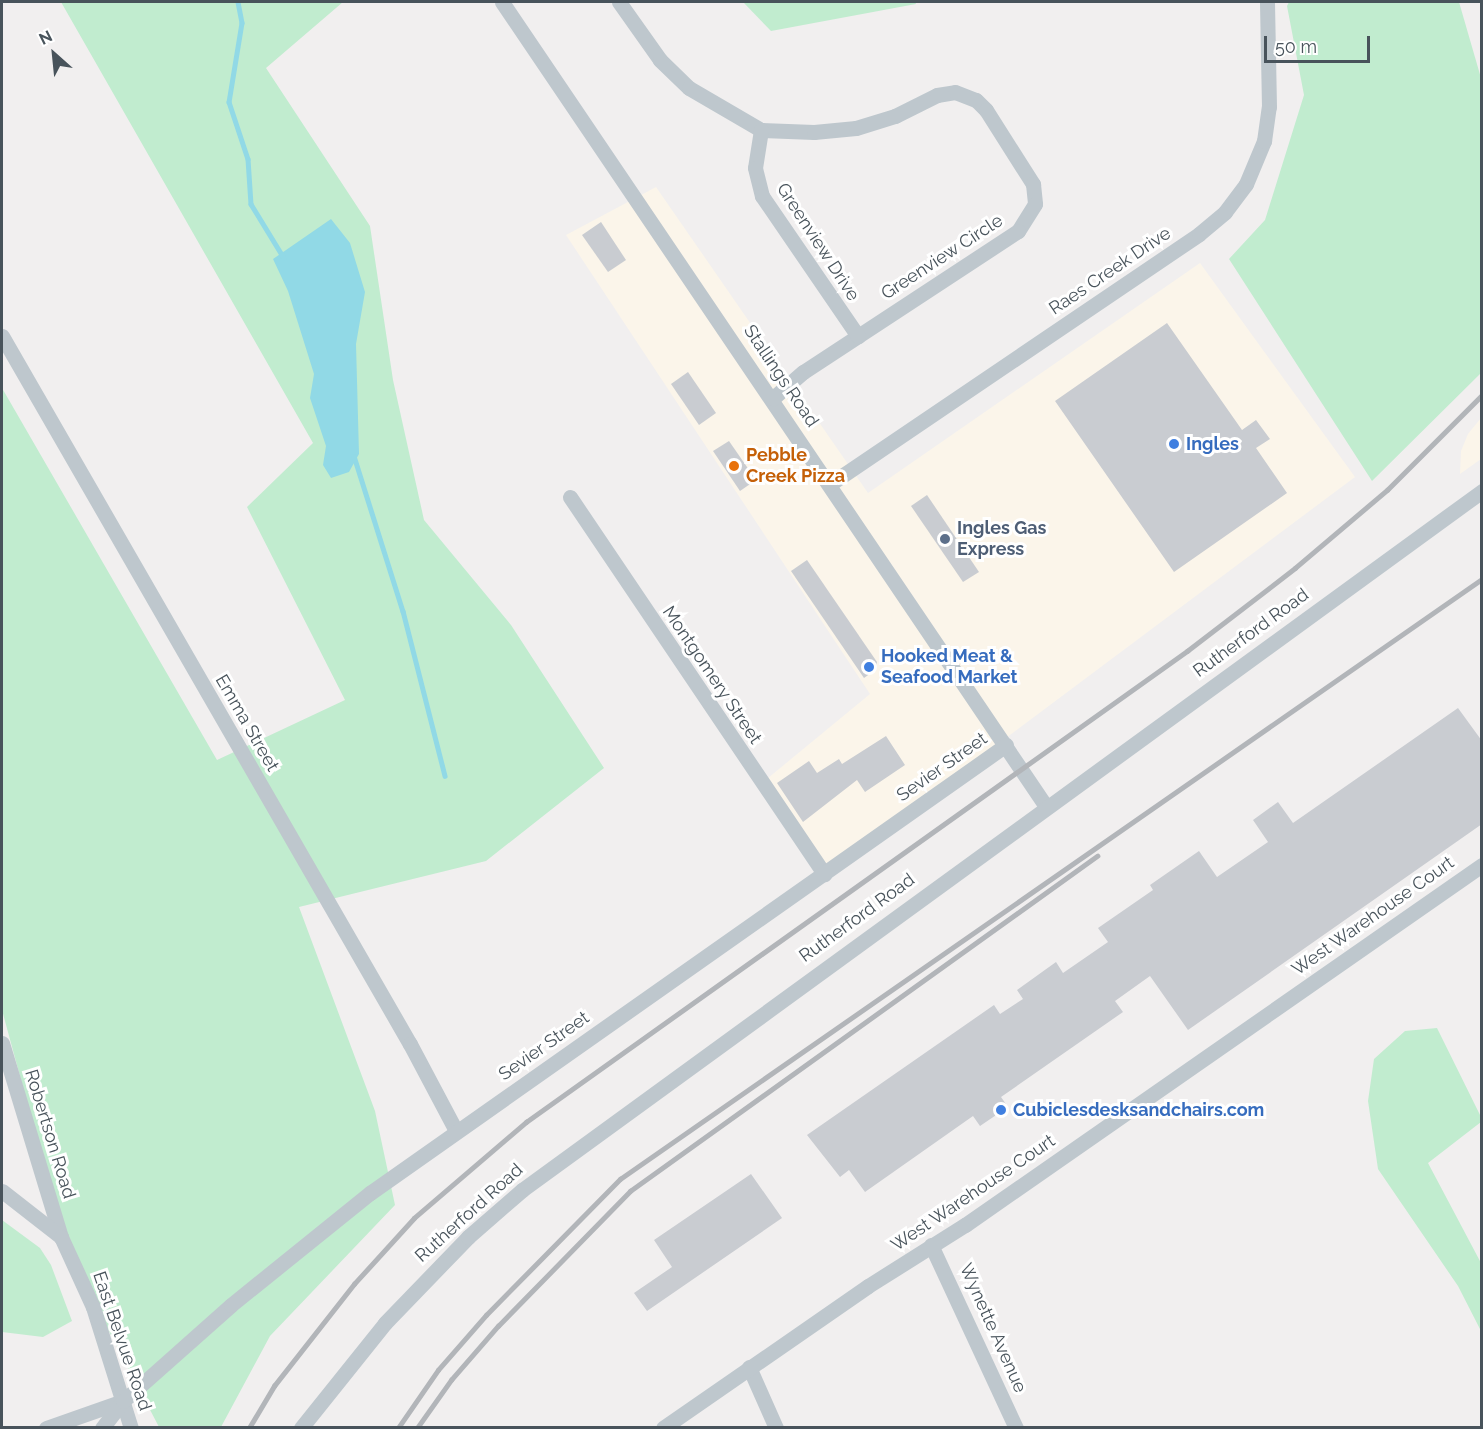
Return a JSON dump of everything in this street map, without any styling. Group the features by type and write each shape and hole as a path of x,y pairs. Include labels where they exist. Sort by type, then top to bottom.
{"street":[{"name":"Stallings Road","path":"502,2 773,398 1045,805"},
{"name":"Greenview Circle","path":"619,2 660,60 682,82 705,99 761,130 814,132 856,128 895,116 937,95 955,92 976,100 986,110 1030,178 1035,204 1023,227 803,372 773,398"},
{"name":"Raes Creek Drive","path":"830,484 1199,234 1225,212 1246,184 1264,141 1269,107 1266,2"},
{"name":"Greenview Drive","path":"761,130 755,168 762,196 858,336"},
{"name":"Emma Street","path":"2,336 410,1044 456,1131"},
{"name":"Rutherford Road","path":"301,1428 385,1323 468,1237 522,1190 1045,805 1482,491"},
{"name":"Montgomery Street","path":"570,497 824,874"},
{"name":"Sevier Street","path":"123,1401 281,1262 456,1131 1005,745"},
{"name":"West Warehouse Court","path":"663,1428 1482,865"},
{"name":"Robertson Road","path":"2,1043 60,1237"},
{"name":"East Belvue Road","path":"2,1191 60,1237 93,1307 131,1428"},
{"name":"Wynette Avenue","path":"932,1245 1016,1428"},
{"path":"749,1367 776,1428"},
{"path":"46,1428 123,1401"},
{"path":"102,1428 123,1401"}],"shaded area":[{"path":"656,187 868,493 1200,263 1355,477 824,874 762,783 870,694 566,235"},
{"path":"1481,418 1481,459 1460,474 1461,451 1468,434"}],"green space":[{"path":"61,2 343,2 266,68 370,226 393,380 424,520 511,625 604,768 486,861 299,907 375,1111 395,1205 270,1336 221,1427 159,1427 68,1253 2,1010 2,388 217,760 345,700 247,507 313,443"},
{"path":"743,2 915,2 916,4 771,31"},
{"path":"1289,2 1459,2 1481,78 1481,373 1372,481 1229,259 1265,220 1304,95 1287,6"},
{"path":"1437,1028 1481,1117 1481,1122 1428,1163 1481,1263 1481,1331 1458,1286 1378,1169 1368,1101 1374,1059 1405,1031"},
{"path":"2,1220 40,1248 51,1265 72,1321 43,1337 2,1332"}],"water":[{"path":"331,219 350,243 365,292 356,344 359,454 349,472 331,478 323,465 326,446 310,398 314,374 288,291 273,259"}],"building":[{"path":"601,222 626,260 608,272 582,235"},
{"name":"Ingles","path":"1167,323 1242,430 1256,420 1270,439 1256,448 1287,493 1174,572 1055,401"},
{"path":"688,372 716,413 699,425 671,384"},
{"name":"Pebble Creek Pizza","path":"729,441 756,480 740,491 713,451"},
{"name":"Ingles Gas Express","path":"927,495 979,572 963,582 911,506"},
{"path":"807,560 877,662 875,670 864,678 791,571"},
{"path":"1458,708 1482,741 1482,824 1188,1030 1150,976 1115,1001 1123,1012 1001,1097 1008,1107 980,1126 973,1116 865,1192 849,1170 840,1177 807,1135 994,1005 1000,1014 1023,999 1017,990 1056,962 1063,973 1108,942 1098,928 1153,890 1150,885 1199,851 1217,877 1268,842 1253,820 1278,802 1293,823"},
{"path":"886,736 905,765 865,792 857,780 803,822 777,783 809,761 817,773 839,759 842,764"},
{"path":"751,1174 782,1218 647,1311 634,1293 672,1267 654,1240"}],"waterway":[{"path":"238,2 242,23 229,102 248,159 251,204 284,258"},
{"path":"354,456 403,611 445,776"}],"railway":[{"path":"249,1428 274,1386 354,1284 414,1218 526,1122 1187,651 1295,568 1387,490 1482,395"},
{"path":"398,1428 438,1370 486,1315 620,1179 1482,579"},
{"path":"417,1428 451,1380 498,1326 630,1191 1097,856"}],"place":[{"name":"Ingles","path":"1174,444"},
{"name":"Pebble Creek Pizza","path":"734,466"},
{"name":"Ingles Gas Express","path":"945,539"},
{"name":"Hooked Meat & Seafood Market","path":"869,667"},
{"name":"Cubiclesdesksandchairs.com","path":"1001,1110"}]}
